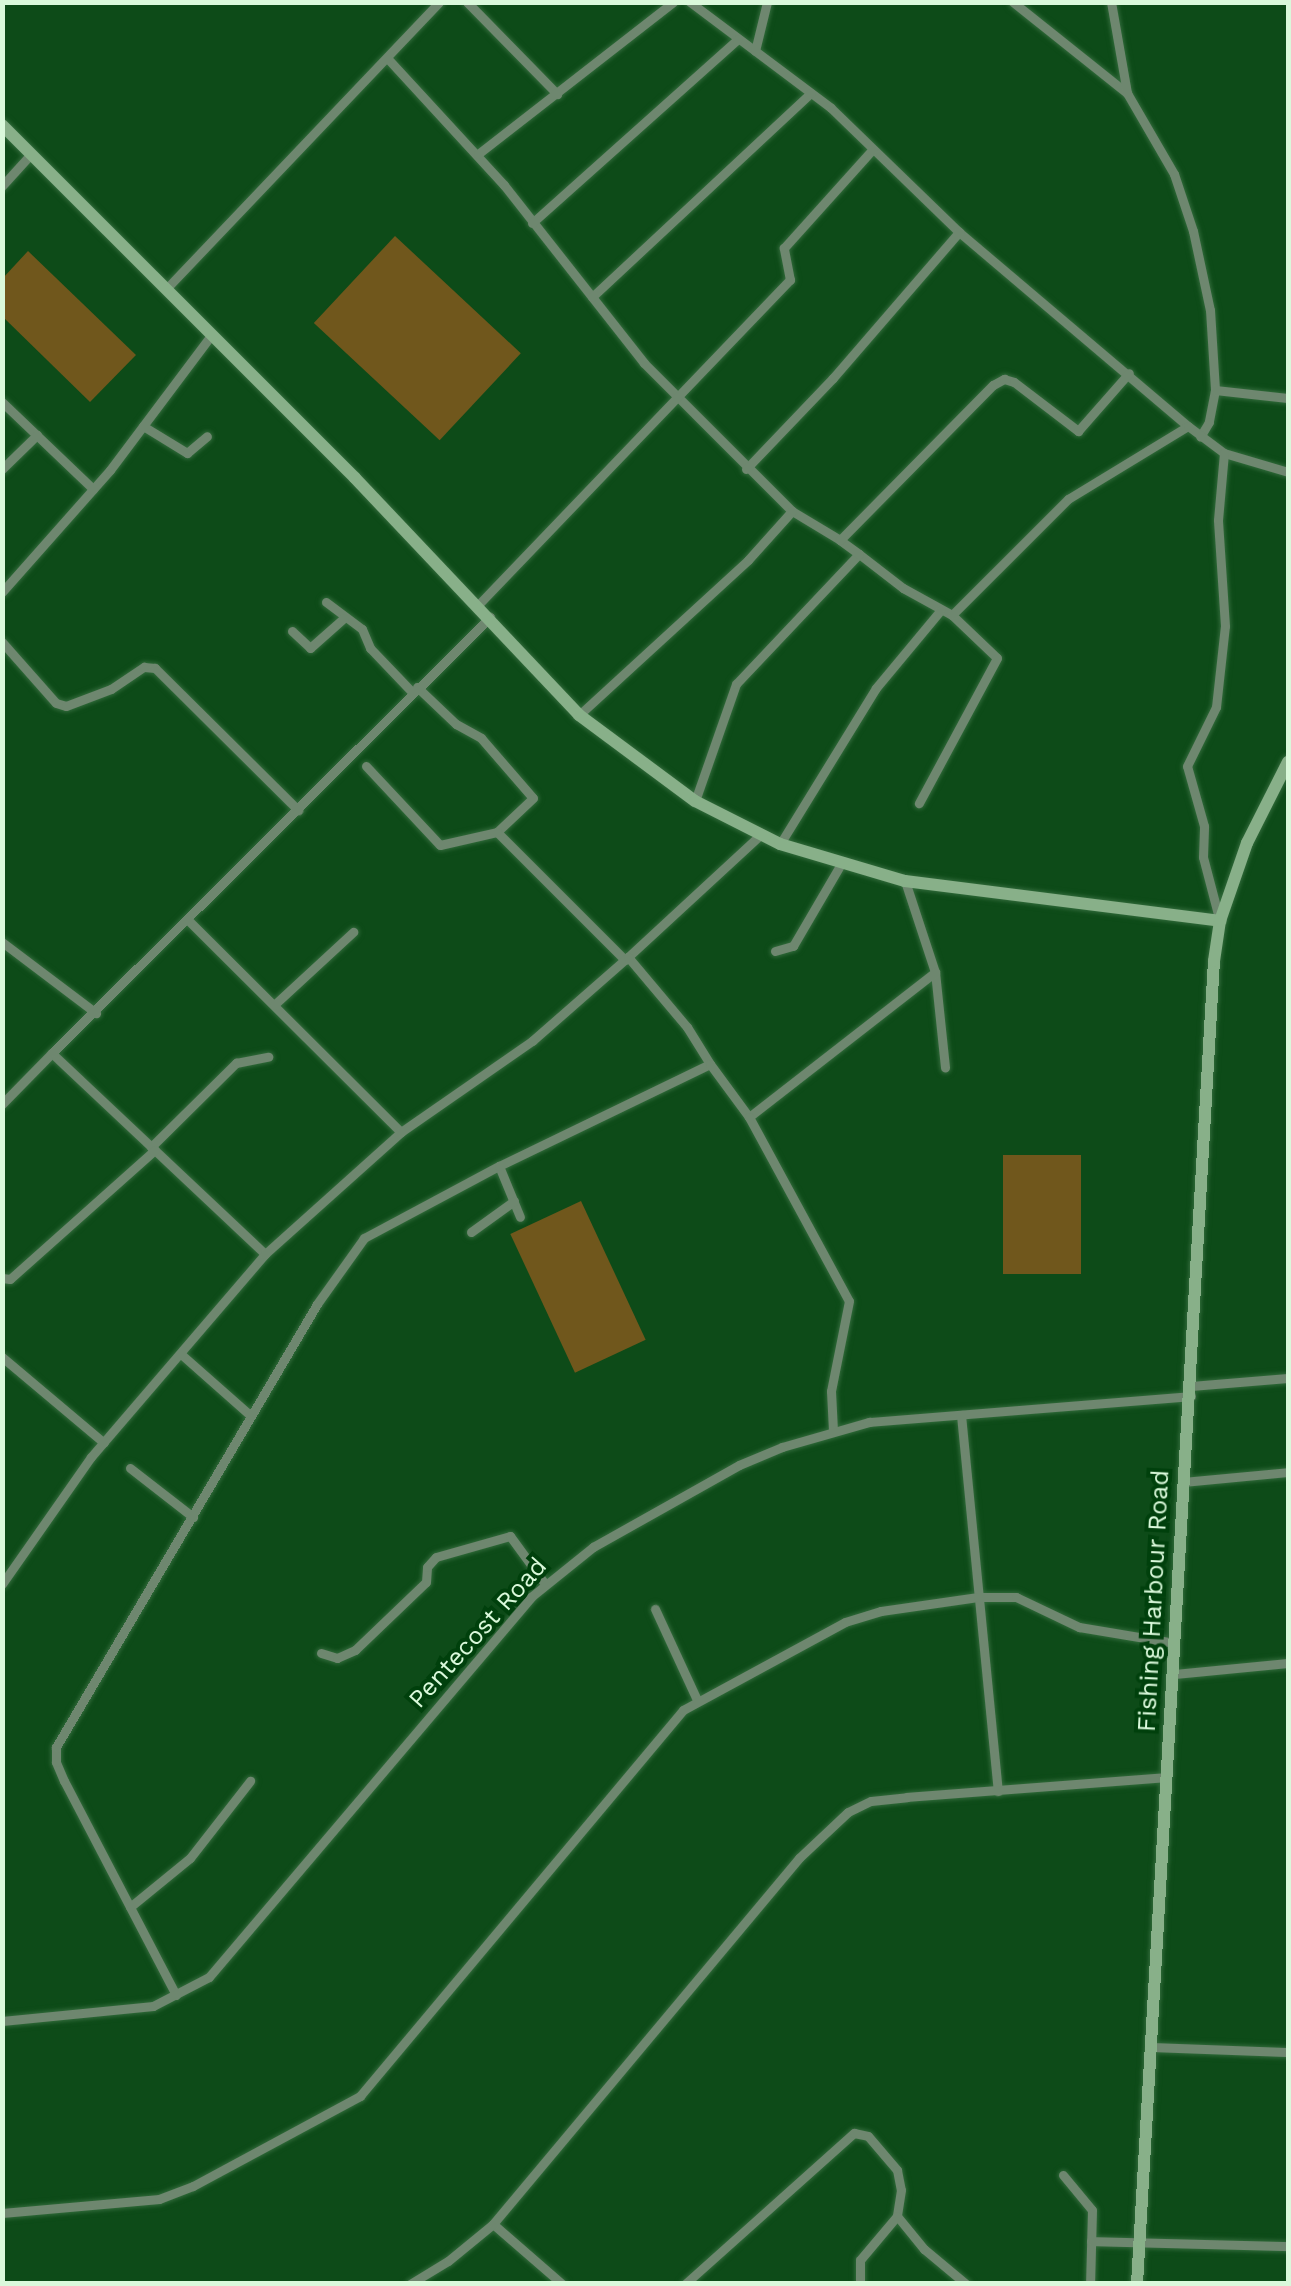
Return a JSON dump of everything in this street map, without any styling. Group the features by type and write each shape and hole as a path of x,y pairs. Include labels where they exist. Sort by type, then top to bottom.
{"street":[{"path":"166,289 389,60 440,2"},
{"path":"468,2 557,94"},
{"path":"478,154 673,2"},
{"path":"690,2 811,93 959,232 1129,372 1200,437 1224,453 1288,472"},
{"path":"1013,2 1127,93"},
{"path":"1111,2 1127,93 1174,174 1193,231 1210,310 1216,390 1209,422 1200,437"},
{"path":"755,52 764,4"},
{"path":"532,223 738,39"},
{"path":"389,60 478,154 592,297 676,396 746,470 792,511 940,611 952,615 997,658 919,803"},
{"path":"592,297 811,93"},
{"path":"2,125 478,605 579,715 695,802 760,835 906,880 1220,920 1203,858 1204,826 1187,766 1216,708 1225,626 1218,520 1224,453"},
{"path":"478,605 790,280 784,248 872,150"},
{"path":"2,186 31,154"},
{"path":"746,470 833,378 959,232"},
{"path":"2,592 93,490 212,334"},
{"path":"840,540 994,385 1004,380 1014,382 1078,432 1129,372"},
{"path":"1216,390 1288,398"},
{"path":"2,402 93,490"},
{"path":"143,426 186,453 207,436"},
{"path":"952,615 1068,499 1188,426"},
{"path":"2,470 37,435"},
{"path":"579,715 748,560 792,511"},
{"path":"695,802 736,684 859,554"},
{"path":"326,602 366,633 370,648 415,689 456,724 482,738 532,798 497,832 441,846 366,766"},
{"path":"780,844 876,688 940,611"},
{"path":"292,632 310,648 344,618"},
{"path":"2,1104 490,618"},
{"path":"2,642 56,703 66,706 112,689 144,667 156,668 298,810"},
{"name":"Fishing Harbour Road","path":"1136,2284 1220,920 1247,844 1288,762"},
{"path":"497,832 626,958 687,1027 749,1117 849,1301 831,1391 833,1431"},
{"path":"2,1584 5,1567 264,1254 400,1132 532,1041 760,835"},
{"path":"775,951 793,946 842,862"},
{"path":"906,880 935,972 945,1068"},
{"path":"190,921 400,1132"},
{"path":"274,1005 353,932"},
{"path":"2,942 96,1013"},
{"path":"749,1117 935,972"},
{"path":"52,1053 264,1254"},
{"path":"2,1278 10,1280 153,1148 236,1063 268,1057"},
{"path":"176,1995 64,1781 56,1747 317,1304 364,1238 499,1166 710,1064"},
{"path":"499,1166 520,1217"},
{"path":"472,1232 514,1202"},
{"path":"182,1355 251,1416"},
{"path":"2,1358 104,1443"},
{"name":"Pentecost Road","path":"2,2022 152,2006 208,1977 545,1584 593,1547 739,1464 870,1422 960,1416 1288,1378"},
{"path":"960,1416 998,1790"},
{"path":"130,1468 193,1516"},
{"path":"1183,1482 1288,1472"},
{"path":"321,1653 336,1658 355,1650 426,1582 427,1567 436,1557 510,1536 545,1584"},
{"path":"2,2213 158,2199 210,2178 360,2096 662,1730 698,1700 866,1614 978,1597 1016,1597 1079,1628 1175,1643"},
{"path":"655,1609 698,1700"},
{"path":"1174,1674 1288,1663"},
{"path":"410,2284 494,2224 825,1829 871,1801 1166,1776"},
{"path":"130,1907 190,1858 250,1781"},
{"path":"1150,2047 1288,2052"},
{"path":"684,2284 854,2133 868,2136 897,2170 901,2190 897,2216 860,2260 860,2284"},
{"path":"1064,2175 1091,2204 1090,2284"},
{"path":"897,2216 924,2249 966,2284"},
{"path":"494,2224 562,2284"},
{"path":"1091,2242 1288,2246"}],"shaded area":[{"path":"395,236 521,353 440,440 314,323"},
{"path":"28,251 136,355 90,402 3,317 3,278"},
{"path":"1003,1155 1081,1155 1081,1274 1003,1274"},
{"path":"581,1201 646,1340 575,1373 510,1234"}]}
